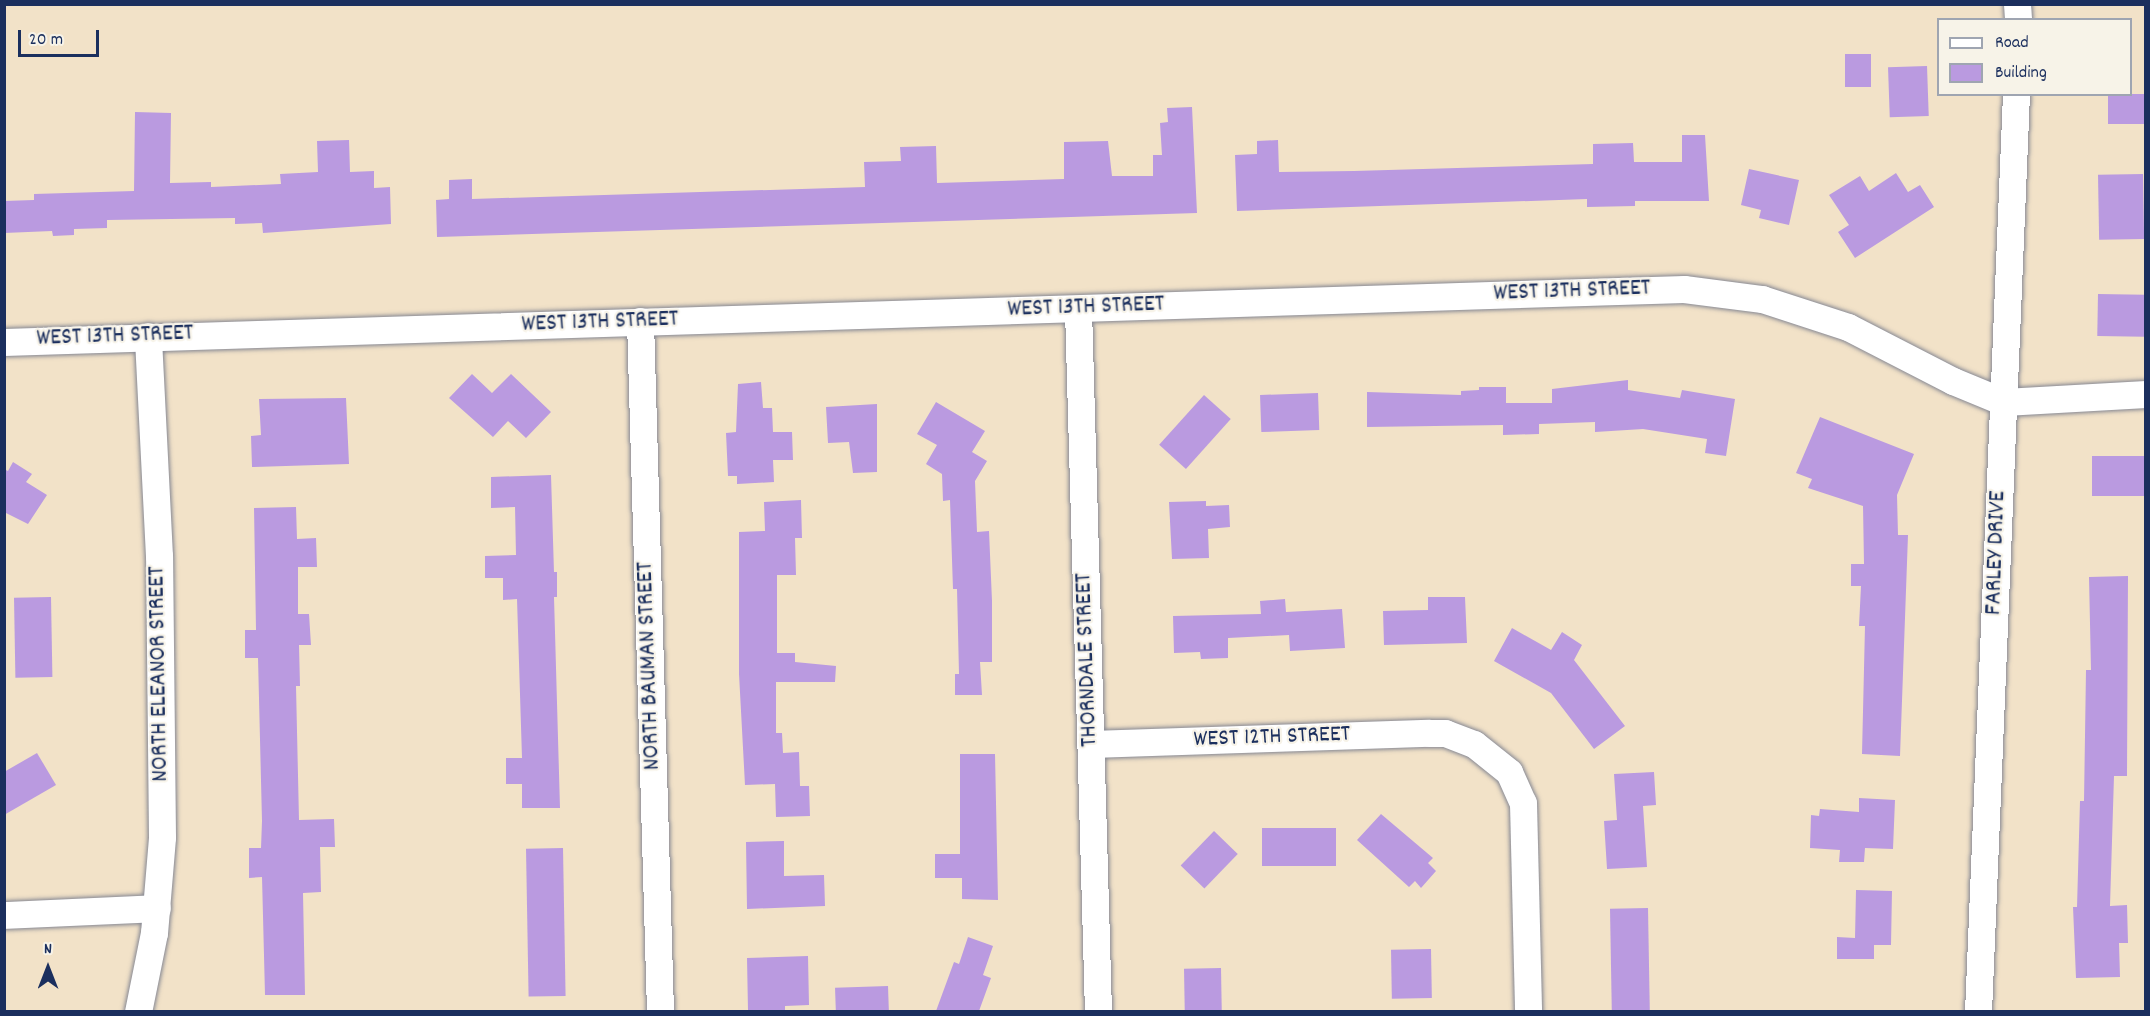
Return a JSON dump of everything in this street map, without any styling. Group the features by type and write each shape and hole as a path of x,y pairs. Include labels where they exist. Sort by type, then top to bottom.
{"street":[{"name":"FARLEY DRIVE","path":"1978,1011 2016,96"},
{"name":"WEST 13TH STREET","path":"4,342 1646,289 1710,291 1787,306 1848,327 2004,402 2145,394"},
{"name":"THORNDALE STREET","path":"1078,309 1098,1011"},
{"name":"NORTH BAUMAN STREET","path":"640,321 660,1011"},
{"name":"NORTH ELEANOR STREET","path":"138,1011 157,908 162,837 159,556 148,336"},
{"name":"WEST 12TH STREET","path":"1091,744 1452,735 1494,756 1513,778 1523,803 1528,1011"},
{"path":"4,915 157,908"}],"building":[{"path":"1845,54 1871,54 1871,87 1845,87"},
{"path":"1927,66 1929,116 1890,117 1888,67"},
{"path":"2145,94 2145,124 2108,124 2108,96"},
{"path":"1192,107 1197,213 437,237 436,200 449,199 449,180 472,179 472,199 865,187 864,162 901,161 900,147 936,146 937,183 1064,179 1064,142 1108,141 1112,176 1153,176 1153,155 1162,155 1160,123 1168,122 1167,108"},
{"path":"135,112 171,113 170,183 211,182 211,187 281,184 280,174 318,172 317,141 349,140 350,172 374,171 374,188 390,187 391,224 263,233 262,223 235,224 235,218 107,220 107,228 74,229 74,235 53,236 52,231 4,233 4,201 34,200 34,194 134,191"},
{"path":"1682,135 1705,135 1709,201 1635,201 1635,206 1587,207 1587,199 1237,211 1235,155 1257,154 1257,141 1278,140 1279,172 1354,171 1593,164 1593,144 1633,143 1634,162 1682,162"},
{"path":"1749,169 1799,180 1789,225 1759,218 1761,210 1741,205"},
{"path":"1896,173 1908,192 1920,185 1934,207 1855,258 1838,232 1849,225 1829,195 1860,176 1869,191"},
{"path":"2143,174 2144,239 2099,240 2098,175"},
{"path":"2098,294 2145,295 2144,337 2097,336"},
{"path":"472,374 492,393 511,374 551,412 526,438 508,421 493,437 449,398"},
{"path":"1628,380 1628,390 1680,398 1682,390 1735,399 1726,456 1705,453 1707,439 1643,429 1595,432 1595,422 1539,424 1539,434 1503,435 1503,425 1367,427 1367,392 1461,395 1461,391 1479,390 1479,387 1506,387 1506,403 1552,403 1552,389"},
{"path":"761,382 763,408 772,408 773,432 792,432 793,460 773,460 774,482 737,484 737,476 728,476 726,433 736,432 738,384"},
{"path":"1318,393 1319,430 1261,432 1260,395"},
{"path":"1204,395 1231,419 1186,469 1159,445"},
{"path":"346,398 349,464 252,467 251,436 261,435 259,399"},
{"path":"936,402 985,431 972,452 987,461 975,481 977,532 989,531 992,601 992,662 980,662 982,695 955,695 955,674 959,674 957,589 953,589 950,500 943,501 942,474 926,464 937,445 917,434"},
{"path":"877,404 877,472 853,473 849,442 828,443 826,407"},
{"path":"1820,417 1914,454 1897,495 1898,535 1908,535 1900,756 1862,754 1865,626 1859,626 1861,586 1851,586 1851,564 1864,564 1863,506 1808,488 1812,479 1796,473"},
{"path":"2092,456 2145,456 2145,496 2092,496"},
{"path":"13,462 32,474 26,482 47,495 28,524 4,512 4,469 8,471"},
{"path":"551,475 554,572 557,572 557,597 554,597 560,808 522,808 522,784 506,784 506,758 522,758 517,599 503,600 503,578 485,578 485,556 516,555 515,507 491,508 491,477"},
{"path":"801,500 802,538 795,538 796,575 777,575 777,653 795,653 795,662 836,666 835,682 776,682 776,733 782,733 783,753 799,752 800,786 809,786 810,816 776,817 775,784 745,785 739,674 739,532 765,531 764,502"},
{"path":"1206,501 1206,506 1229,505 1230,527 1208,529 1209,558 1172,559 1169,502"},
{"path":"296,507 297,539 316,538 317,567 298,567 298,614 309,614 311,645 299,645 300,686 296,686 299,820 334,819 335,847 320,847 321,892 303,893 305,995 265,995 262,877 249,878 249,848 261,848 258,658 245,658 245,630 256,630 254,508"},
{"path":"2128,576 2127,776 2114,776 2110,906 2127,905 2128,943 2119,943 2120,977 2076,978 2073,907 2077,907 2080,801 2084,801 2086,670 2091,670 2089,577"},
{"path":"51,597 52,677 15,678 14,598"},
{"path":"1428,597 1465,597 1467,643 1384,645 1383,611 1428,610"},
{"path":"1285,599 1286,612 1342,609 1345,648 1290,651 1289,635 1228,638 1228,658 1201,659 1200,652 1174,653 1173,616 1261,614 1260,601"},
{"path":"1512,628 1551,650 1562,632 1582,645 1574,660 1625,726 1594,749 1551,693 1494,661"},
{"path":"37,753 56,785 4,815 4,772"},
{"path":"960,754 995,754 998,900 962,899 962,878 935,878 935,854 960,854"},
{"path":"1654,772 1656,805 1643,806 1647,867 1607,869 1604,821 1617,820 1614,774"},
{"path":"1859,798 1895,800 1893,849 1865,848 1864,862 1839,862 1840,850 1810,848 1811,815 1819,816 1820,809 1859,812"},
{"path":"1381,814 1433,858 1428,863 1436,871 1421,888 1415,881 1409,887 1357,840"},
{"path":"1262,828 1336,828 1336,866 1262,866"},
{"path":"1214,831 1238,854 1204,888 1181,866"},
{"path":"784,841 784,876 824,875 825,906 747,909 746,842"},
{"path":"563,848 566,996 529,997 526,849"},
{"path":"1856,890 1892,891 1891,945 1874,945 1874,959 1837,959 1837,937 1855,938"},
{"path":"1648,908 1650,1011 1612,1012 1610,909"},
{"path":"968,937 993,946 983,975 991,978 979,1011 936,1011 954,962 959,964"},
{"path":"1431,949 1432,998 1392,999 1391,950"},
{"path":"808,956 809,1005 785,1006 785,1011 748,1011 747,958"},
{"path":"1221,968 1222,1011 1185,1012 1184,969"},
{"path":"888,986 889,1011 836,1012 835,988"}]}
